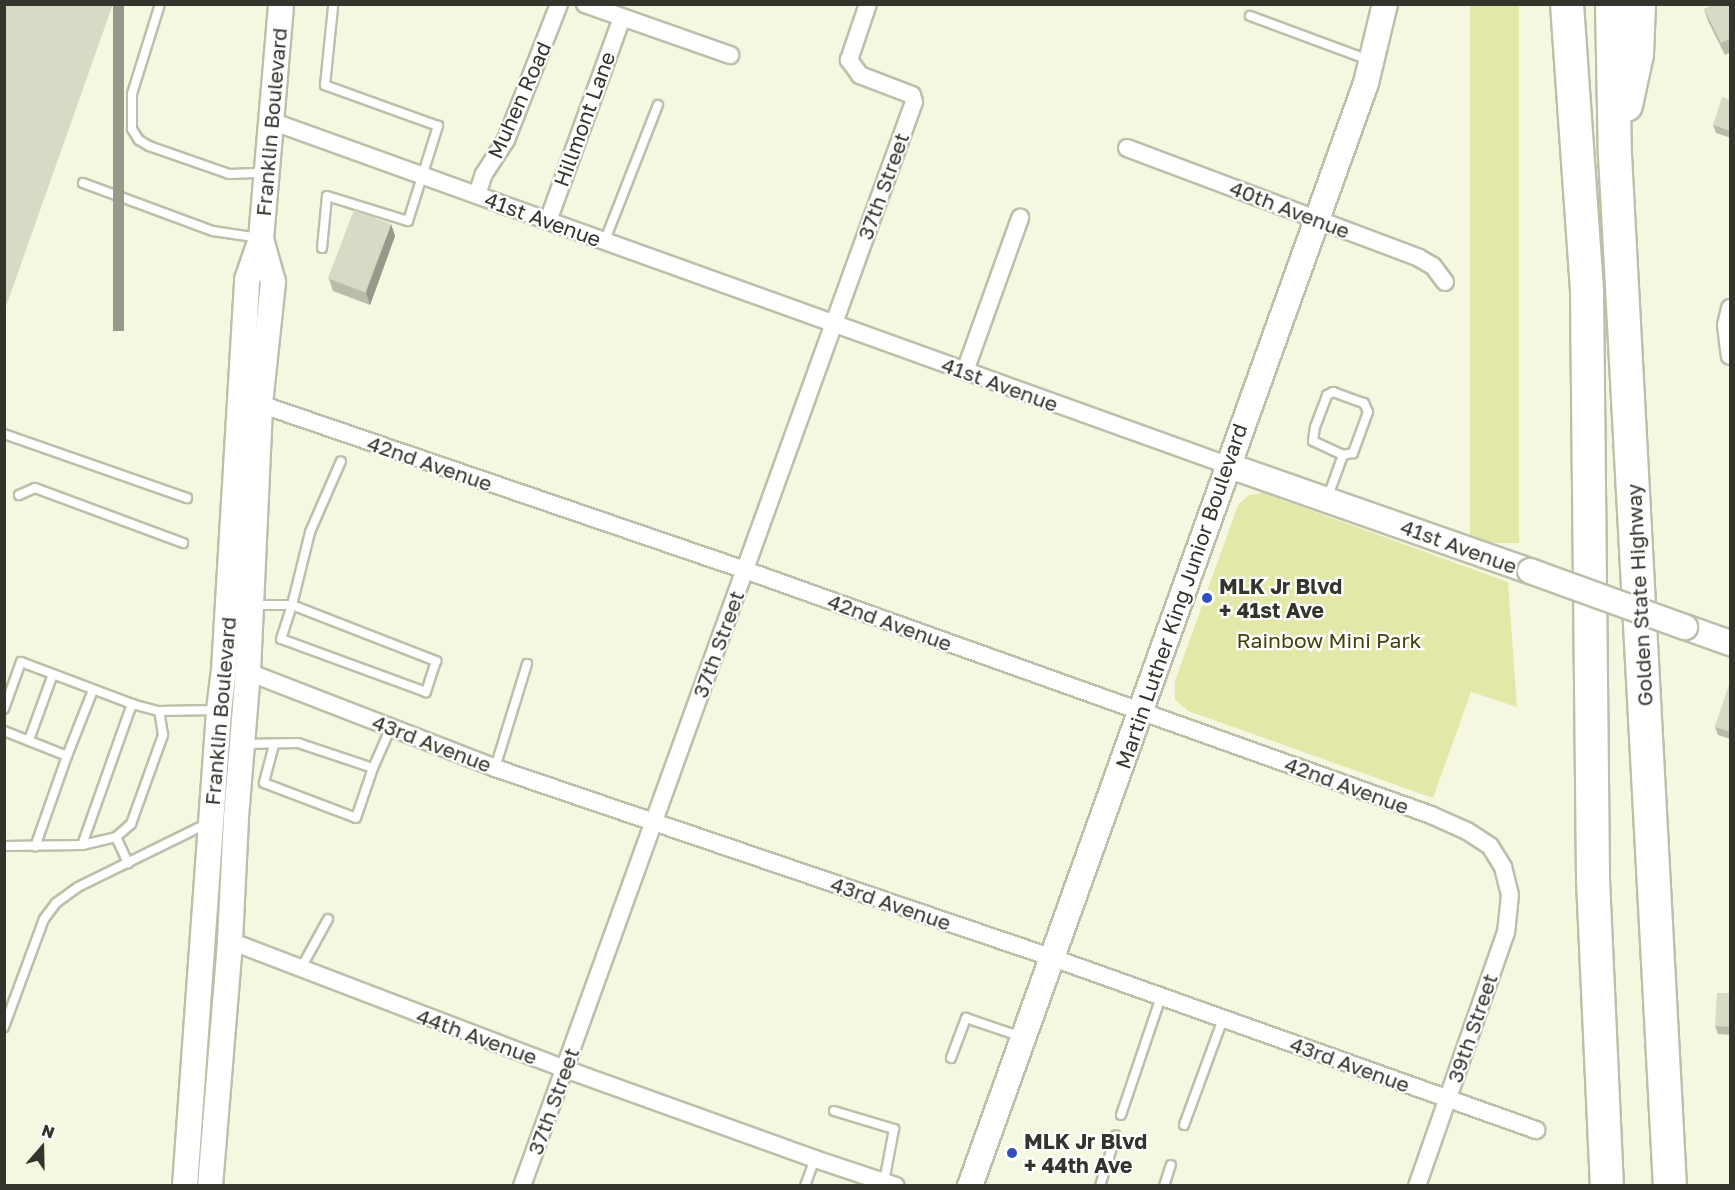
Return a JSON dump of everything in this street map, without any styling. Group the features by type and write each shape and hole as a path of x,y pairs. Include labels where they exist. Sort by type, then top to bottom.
{"highway":[{"path":"1567,4 1587,293 1593,880 1606,1181"},
{"name":"Golden State Highway","path":"1612,4 1615,155 1670,1185"},
{"path":"1615,155 1637,54 1639,4"}],"main road":[{"name":"Franklin Boulevard","path":"185,1185 219,710 224,670 247,280 261,239 281,4"},
{"name":"Martin Luther King Junior Boulevard","path":"970,1185 1025,1039 1227,465 1373,61 1385,4"},
{"name":"Franklin Boulevard","path":"210,1185 230,941 248,672 260,404 273,282 261,239"},
{"name":"41st Avenue","path":"1227,465 1731,644"},
{"path":"197,1185 199,1151 216,1111"}],"street":[{"name":"Muhen Road","path":"477,195 484,174 506,140 559,4"},
{"path":"585,4 730,55"},
{"name":"37th Street","path":"522,1185 832,323 914,102 912,95 860,75 849,60 868,4"},
{"name":"Hillmont Lane","path":"548,221 622,18"},
{"name":"41st Avenue","path":"271,122 1227,465"},
{"name":"40th Avenue","path":"1127,148 1419,258 1432,266 1445,282"},
{"path":"965,371 1020,218"},
{"path":"1730,356 1726,325 1731,308"},
{"name":"42nd Avenue","path":"260,404 745,570 1431,815 1467,831 1490,846 1503,867"},
{"name":"43rd Avenue","path":"248,672 495,768 1053,958 1536,1130"},
{"name":"39th Street","path":"1417,1185 1506,932 1510,895 1503,867"},
{"name":"44th Avenue","path":"230,941 300,970 565,1069 890,1184"}],"lane":[{"path":"160,4 132,94 132,129 139,140 149,146 229,174 267,173"},
{"path":"322,248 327,196 408,221 438,126 325,85 333,7"},
{"path":"1250,16 1373,61"},
{"path":"605,240 658,105"},
{"path":"83,183 213,231 261,239"},
{"path":"1333,392 1364,403 1368,412 1353,453 1343,455 1313,441 1315,427 1327,395 1333,392"},
{"path":"4,434 187,498"},
{"path":"1327,499 1343,455"},
{"path":"251,605 292,605 436,661 426,692 281,639 292,605 310,532 341,461"},
{"path":"19,495 35,488 183,543"},
{"path":"4,709 21,662 132,704 159,711 219,710"},
{"path":"495,768 527,664"},
{"path":"29,740 53,674"},
{"path":"35,847 93,690"},
{"path":"82,845 132,704"},
{"path":"4,846 82,845 116,837 131,824 163,735 159,711"},
{"path":"274,745 264,783 356,818 373,768 391,727"},
{"path":"4,731 67,756"},
{"path":"242,744 298,743 373,768"},
{"path":"4,1028 44,919 56,903 78,888 211,822"},
{"path":"116,837 128,863"},
{"path":"300,970 328,919"},
{"path":"1121,1115 1161,997"},
{"path":"951,1058 966,1018 1025,1039"},
{"path":"1184,1125 1223,1019"},
{"path":"834,1111 894,1129 890,1184"},
{"path":"1100,1185 1116,1135"},
{"path":"805,1185 815,1159"},
{"path":"1164,1185 1172,1165"}],"green space":[{"path":"1470,5 1519,5 1519,543 1470,543"},
{"name":"Rainbow Mini Park","path":"1263,493 1508,582 1517,707 1471,692 1433,798 1188,711 1175,700 1175,681 1238,505 1249,495"}],"building":[{"path":"4,4 113,4 4,312"},
{"path":"1713,4 1731,4 1731,38 1721,43 1704,9"},
{"path":"1722,97 1731,100 1731,131 1713,125"},
{"path":"354,210 391,224 365,292 328,278"},
{"path":"1731,683 1731,732 1715,727"},
{"path":"1717,993 1731,993 1731,1027 1715,1026"}],"place":[{"name":"MLK Jr Blvd + 41st Ave","path":"1207,598"},
{"name":"MLK Jr Blvd + 44th Ave","path":"1012,1153"}]}
